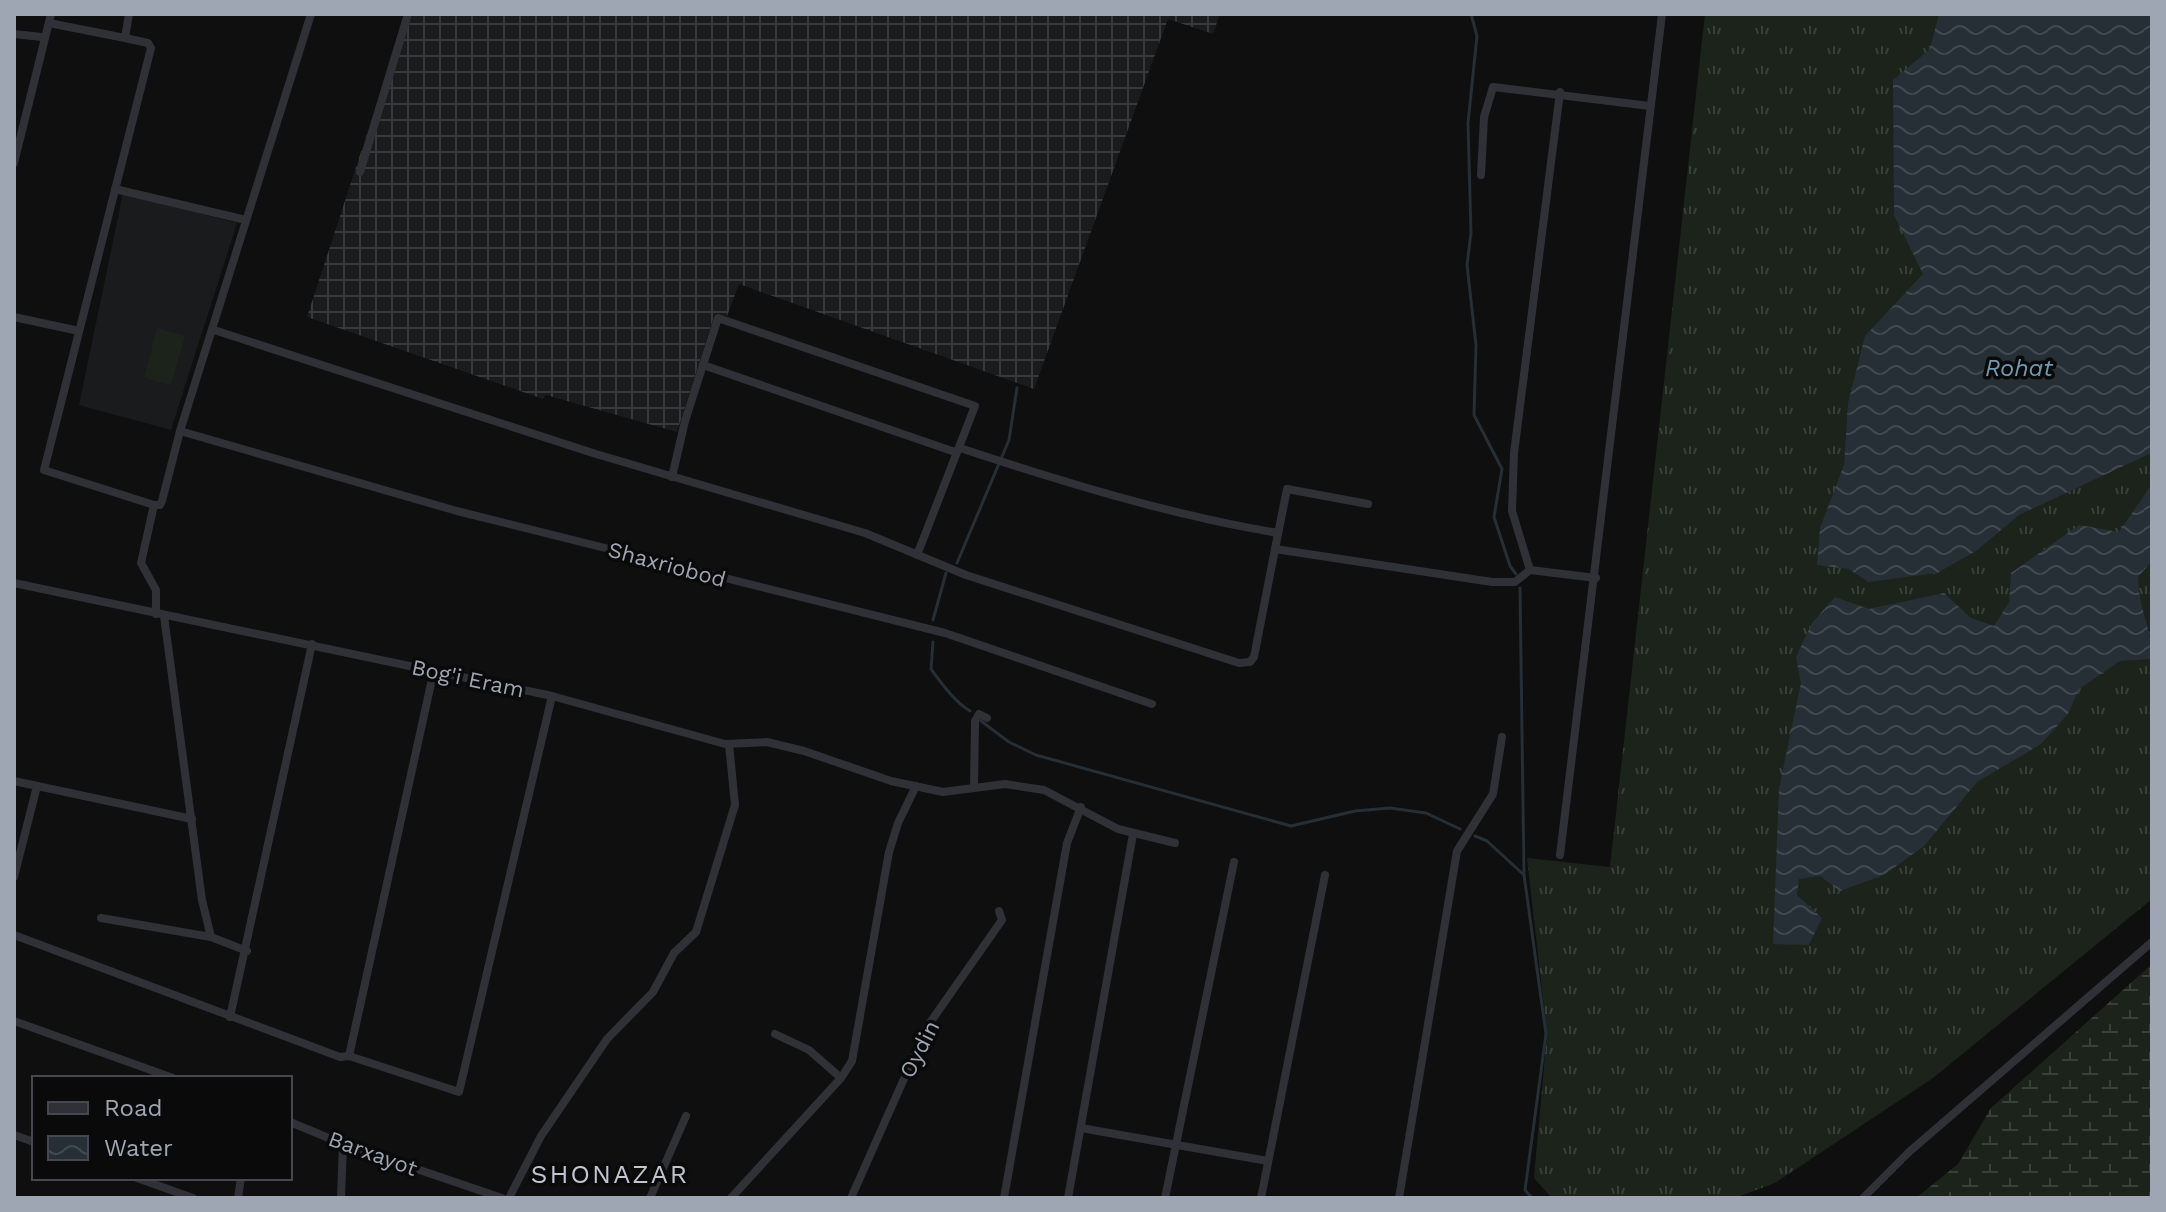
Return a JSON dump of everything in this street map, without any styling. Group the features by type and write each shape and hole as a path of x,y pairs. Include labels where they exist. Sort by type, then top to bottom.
{"street":[{"path":"125,38 129,14"},
{"path":"14,163 42,37 50,19 148,43 151,48 44,470 154,505 162,501 180,431 311,14"},
{"path":"360,172 408,14"},
{"path":"1560,855 1662,14"},
{"path":"14,34 42,37"},
{"path":"1481,175 1484,117 1493,87 1560,92 1650,106"},
{"path":"1530,570 1512,511 1514,453 1560,92"},
{"path":"115,189 246,220"},
{"path":"14,317 79,331"},
{"path":"672,477 718,318 975,406 917,555"},
{"path":"214,330 672,477 865,533 966,575 1244,663 1254,657 1287,489 1368,504"},
{"path":"703,365 958,450 1233,526 1278,533"},
{"name":"Shaxriobod","path":"180,431 457,511 945,633 1152,704"},
{"path":"154,505 141,563 156,590 202,900 211,937"},
{"path":"1275,549 1492,582 1515,582 1530,570 1596,578"},
{"name":"Bog'i Eram","path":"14,583 552,696 729,744 779,745 943,792 1005,784 1044,790 1133,834 1175,843"},
{"path":"230,1017 247,951 312,644"},
{"path":"349,1056 434,670"},
{"path":"14,935 340,1057 349,1056 459,1092 552,696"},
{"path":"974,787 975,721 979,714 987,718"},
{"path":"1399,1198 1457,851 1493,794 1502,737"},
{"path":"509,1198 541,1136 607,1039 653,992 674,953 696,932 735,805 729,744"},
{"path":"14,781 192,819"},
{"path":"14,877 37,786"},
{"path":"731,1198 841,1078 852,1061 889,852 898,823 916,786"},
{"path":"1004,1198 1067,843 1081,807"},
{"path":"1068,1198 1133,834"},
{"path":"1165,1198 1234,862"},
{"path":"1261,1198 1325,875"},
{"name":"Oydin","path":"851,1198 927,1027 1002,920 999,911"},
{"path":"101,918 211,937 247,951"},
{"path":"1863,1198 1909,1152 2152,942"},
{"path":"14,1021 167,1076"},
{"path":"775,1034 809,1050 841,1078"},
{"path":"650,1198 686,1116"},
{"name":"Barxayot","path":"292,1123 474,1193 502,1198"},
{"path":"1081,1128 1268,1161"},
{"path":"341,1198 343,1144"},
{"path":"143,1180 193,1198"}],"shaded area":[{"path":"406,14 1220,14 1213,34 1168,19 1034,389 739,284 727,316 715,313 677,432 546,395 543,399 307,317"},
{"path":"123,193 237,223 171,430 79,405"}],"green space":[{"path":"1705,14 2152,14 2152,899 1933,1078 1775,1183 1735,1198 1552,1198 1534,1178 1547,1034 1527,858 1610,867"},
{"path":"157,328 185,336 171,385 144,378"},
{"path":"2152,964 2152,1198 1916,1198 1958,1164 1991,1108"}],"water":[{"name":"Rohat","path":"1939,14 2152,14 2152,458 2149,454 2019,515 1976,551 1937,573 1868,582 1849,569 1817,565 1820,528 1844,465 1848,403 1865,336 1923,274 1894,215 1893,80 1930,49"},
{"path":"2152,484 2152,561 2138,577 2152,659 2120,661 2079,689 2068,714 2041,744 1977,782 1925,845 1884,875 1840,891 1820,876 1799,879 1797,895 1822,918 1809,945 1773,944 1779,788 1801,683 1796,657 1812,623 1835,597 1869,609 1944,593 1971,618 1994,626 2009,602 2011,573 2079,525 2119,532"}],"waterway":[{"path":"1471,14 1477,36 1468,123 1471,233 1467,265 1476,345 1474,415 1502,469 1494,517 1510,566 1516,574"},
{"path":"957,563 1009,440 1017,388"},
{"path":"933,620 946,573"},
{"path":"1520,588 1524,875 1546,1034 1525,1190 1532,1198"},
{"path":"933,642 931,669 954,698 970,711"},
{"path":"981,721 1009,742 1036,755 1291,826 1355,811 1390,808 1426,813 1460,829"},
{"path":"1475,836 1487,841 1524,875"}],"district":[{"name":"SHONAZAR","path":"610,1174"}]}
